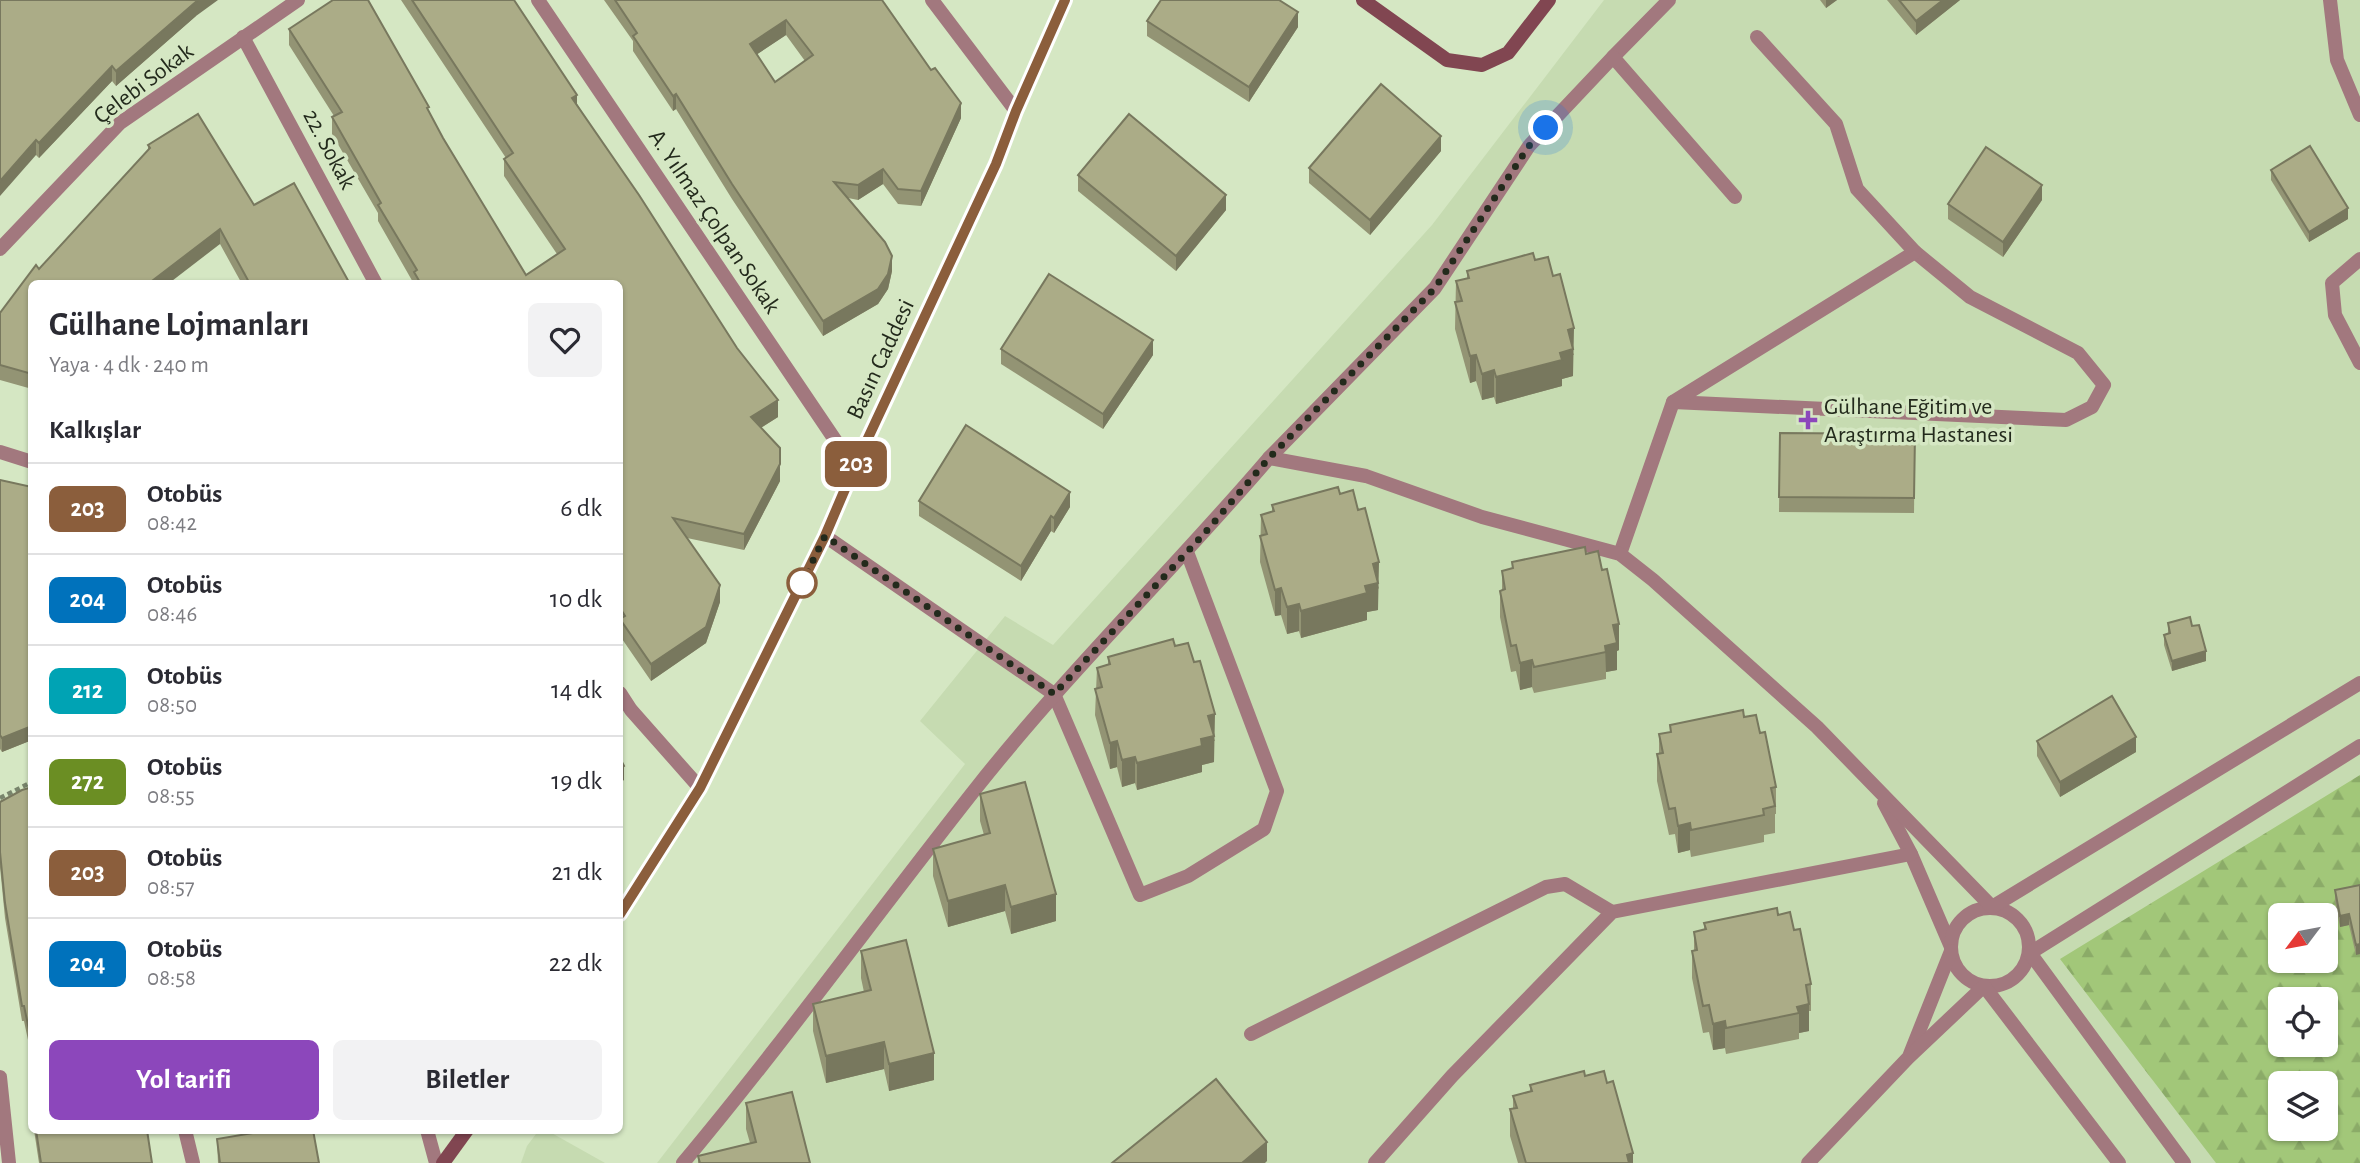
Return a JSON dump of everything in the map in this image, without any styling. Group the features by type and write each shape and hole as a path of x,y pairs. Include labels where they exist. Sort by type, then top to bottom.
{"street":[{"name":"Çelebi Sokak","path":"0,249 120,123 298,0"},
{"name":"A. Yılmaz Çolpan Sokak","path":"538,0 854,468"},
{"path":"932,0 1016,111"},
{"name":"Basın Caddesi","path":"623,909 700,788 825,536 996,164 1016,111 1065,0"},
{"path":"1363,0 1447,60 1482,65 1508,54 1549,0"},
{"path":"683,1163 749,1084 977,786 1054,694 1187,552 1269,458 1435,288 1529,146 1669,0"},
{"path":"2330,0 2337,60 2360,115"},
{"name":"22. Sokak","path":"243,37 374,280"},
{"path":"1673,402 2066,420 2092,408 2104,385 2078,353 1970,297 1915,252 1857,189 1836,124 1757,37"},
{"path":"1613,57 1735,197"},
{"path":"1620,554 1673,402 1915,252"},
{"path":"2360,260 2332,283 2335,315 2360,363"},
{"path":"0,452 28,461"},
{"path":"1269,458 1366,476 1482,517 1620,554 1653,580 1807,718 1992,907"},
{"path":"825,536 1054,694 1140,895 1188,876 1265,829 1277,791 1187,552"},
{"path":"1992,907 2360,683"},
{"path":"623,698 700,788"},
{"path":"2029,953 2360,746"},
{"path":"1875,787 1911,854 1951,950 1954,963 1961,974 1983,986 2008,982 2018,975 2025,965 2029,941 2025,928 2017,917 2005,910 1992,907 1978,909 1966,915 1957,925 1951,950 1908,1058"},
{"path":"1375,1163 1452,1076 1612,912 1911,854"},
{"path":"1251,1034 1546,887 1565,884 1612,912"},
{"path":"2029,953 2185,1163"},
{"path":"1808,1163 1908,1058 1983,986"},
{"path":"1983,986 2119,1163"},
{"path":"0,1077 9,1163"},
{"path":"186,1134 193,1163"},
{"path":"427,1134 436,1163"},
{"path":"443,1163 464,1134"}],"path":[{"path":"0,798 28,784"}],"shaded area":[{"name":"Gülhane Eğitim ve Araştırma Hastanesi","path":"1604,0 2360,0 2360,1163 657,1163 965,764 920,721 1005,616 1053,645 1432,225"},
{"path":"536,1134 553,1134 605,1163 521,1163 527,1146"}],"green space":[{"path":"2360,775 2360,1163 2216,1163 2060,959"}],"building":[{"path":"0,0 198,0 116,71 112,66 39,143 36,140 0,181"},
{"path":"333,0 368,0 429,107 427,108 443,138 526,275 565,249 504,159 513,153 412,0 514,0 577,95 572,98 639,195 737,348 778,400 751,417 780,448 780,464 744,534 673,518 720,585 706,627 651,664 623,623 623,280 419,280 414,272 417,270 378,205 381,203 332,117 342,112 289,29"},
{"path":"615,0 882,0 931,70 935,68 961,103 921,191 898,189 883,169 858,185 834,182 885,242 892,256 888,274 878,289 823,321 676,94 673,96 633,36 637,33","holes":["786,20 813,55 775,82 750,44"]},
{"path":"1161,0 1279,0 1298,12 1249,87 1147,21"},
{"path":"1899,0 1943,0 1916,21"},
{"path":"1381,84 1441,136 1370,220 1309,168"},
{"path":"198,114 254,205 294,183 348,280 248,280 220,229 153,280 28,280 28,373 0,365 0,313 36,265 39,269 150,148 148,145"},
{"path":"1129,114 1226,195 1176,256 1078,175"},
{"path":"2310,146 2348,208 2309,232 2271,170"},
{"path":"1986,147 2042,185 2003,242 1948,204"},
{"path":"1533,253 1535,260 1548,257 1553,276 1560,274 1574,328 1568,330 1573,349 1560,353 1562,360 1496,377 1494,370 1482,374 1476,355 1470,356 1455,302 1462,301 1456,281 1469,278 1467,271"},
{"path":"1049,274 1153,340 1103,414 1001,349"},
{"path":"966,425 1070,492 1054,518 1051,516 1021,566 919,501"},
{"path":"1780,433 1915,434 1914,498 1779,497"},
{"path":"0,480 28,486 28,728 2,738"},
{"path":"1338,487 1340,494 1353,490 1358,510 1365,508 1379,562 1373,564 1378,583 1365,586 1367,593 1301,611 1299,604 1287,607 1281,588 1275,590 1260,536 1267,534 1261,515 1274,511 1272,505"},
{"path":"1585,547 1586,554 1598,551 1602,570 1607,569 1619,624 1613,625 1617,643 1605,646 1606,652 1534,667 1532,660 1520,663 1516,645 1511,646 1500,591 1505,589 1502,571 1513,568 1512,562"},
{"path":"2190,617 2192,626 2199,625 2206,651 2172,661 2164,635 2170,633 2168,623"},
{"path":"1173,639 1175,646 1188,643 1194,662 1200,661 1215,714 1208,716 1214,736 1201,739 1202,746 1137,763 1135,757 1122,760 1117,741 1110,743 1095,689 1102,687 1097,668 1110,664 1108,657"},
{"path":"2112,696 2136,737 2060,782 2037,741"},
{"path":"1743,710 1744,717 1756,715 1760,733 1765,732 1776,787 1771,788 1775,806 1763,809 1764,815 1691,830 1690,823 1678,826 1675,808 1669,809 1657,754 1663,753 1659,734 1671,732 1670,725"},
{"path":"1025,782 1056,894 1011,907 1005,885 948,901 933,849 990,833 980,794"},
{"path":"28,788 28,1025 22,1006 5,903 0,852 0,802"},
{"path":"2360,885 2360,944 2356,945 2349,914 2340,916 2335,890"},
{"path":"1777,908 1778,915 1790,912 1794,930 1800,929 1811,984 1806,985 1809,1004 1797,1007 1799,1013 1726,1028 1725,1021 1713,1024 1709,1005 1703,1006 1692,951 1697,950 1694,932 1706,929 1704,923"},
{"path":"906,940 934,1053 889,1064 884,1042 826,1056 813,1004 871,990 861,951"},
{"path":"1584,1071 1585,1076 1604,1071 1607,1083 1613,1081 1633,1153 1627,1155 1629,1163 1526,1163 1510,1109 1517,1108 1513,1096 1532,1091 1530,1085"},
{"path":"1216,1079 1267,1142 1242,1163 1112,1163"},
{"path":"792,1092 810,1163 700,1163 698,1156 756,1142 746,1103"},
{"path":"37,1134 148,1134 152,1163 41,1163"},
{"path":"247,1134 314,1134 319,1163 220,1163 217,1139"}],"bus line":[{"name":"203","path":"623,909 700,788 825,536 996,164 1016,111 1065,0"}],"place":[{"name":"Gülhane Eğitim ve Araştırma Hastanesi","path":"1808,420"}],"route":[{"path":"802,583 825,536 1054,694 1203,535 1269,458 1435,288 1529,146 1546,128"}]}
